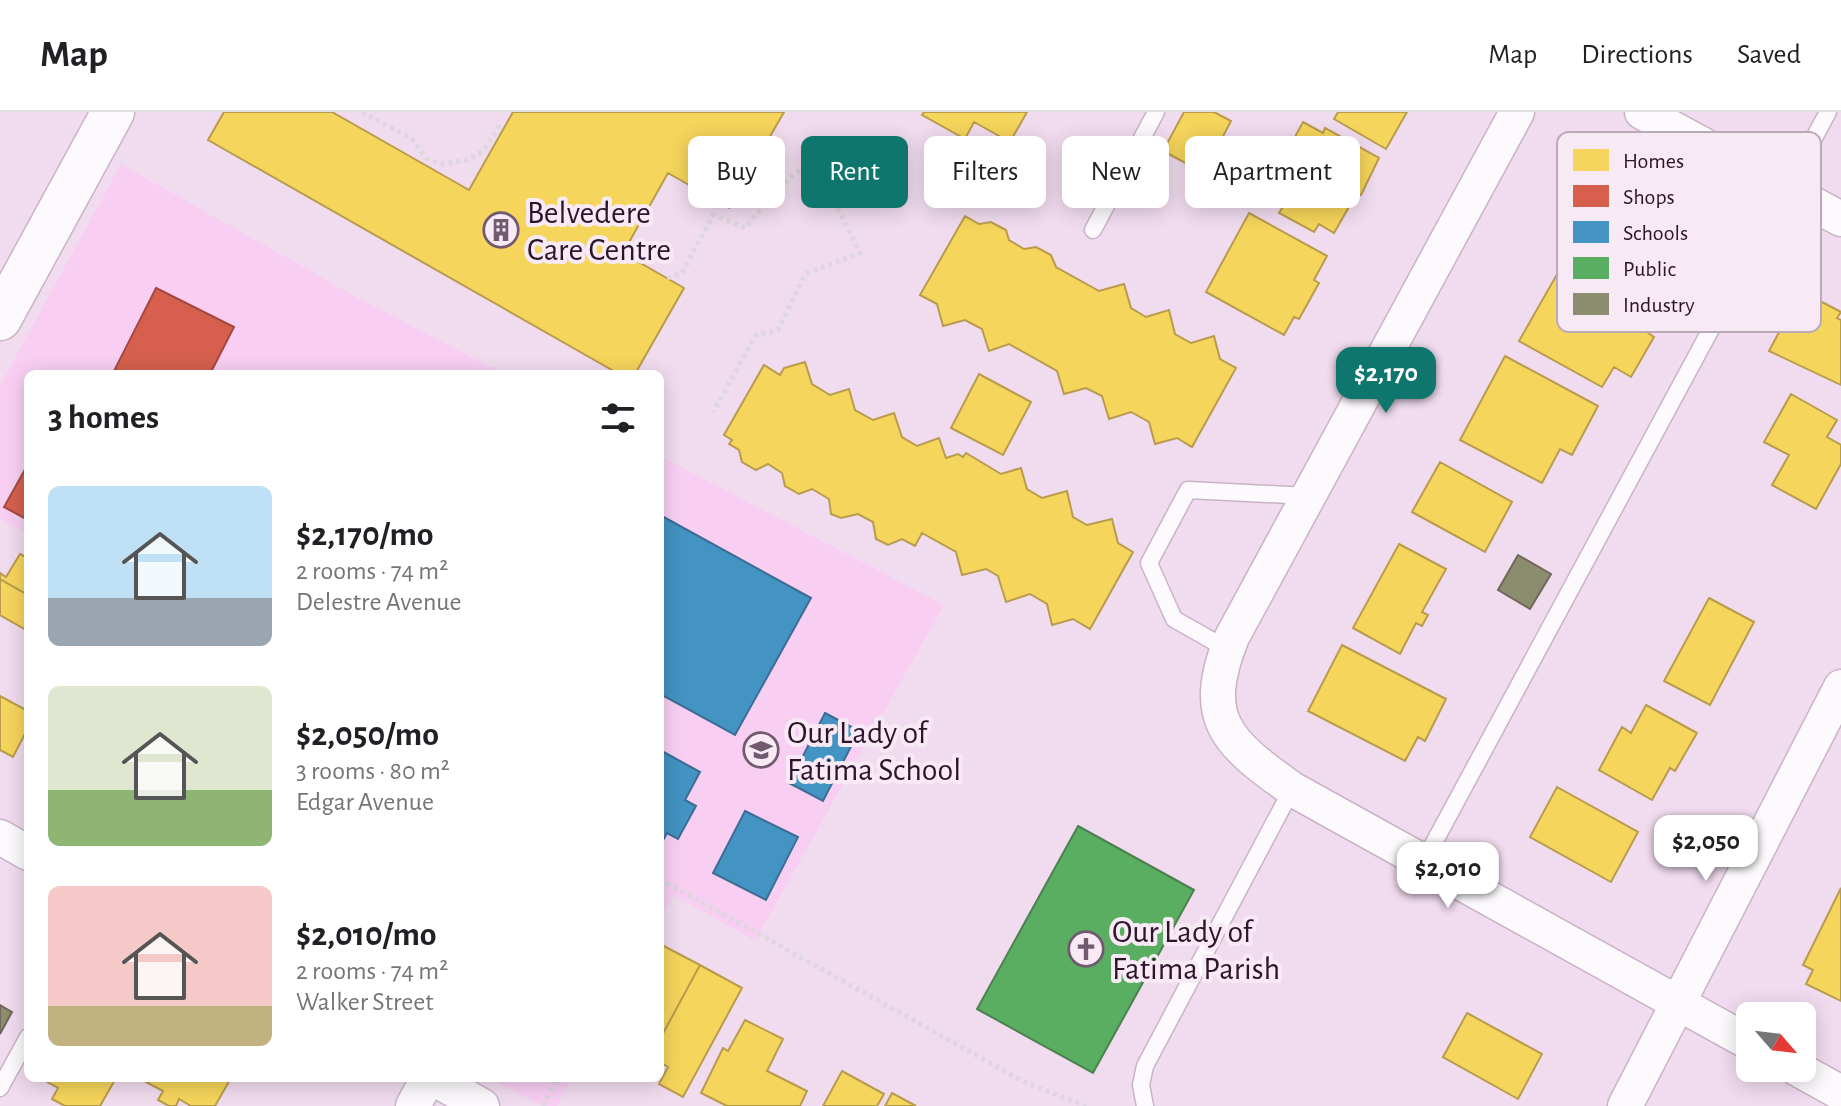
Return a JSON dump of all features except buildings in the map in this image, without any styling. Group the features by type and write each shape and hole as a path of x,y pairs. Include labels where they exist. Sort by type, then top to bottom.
{"street":[{"path":"0,319 113,112"},
{"path":"1517,112 1227,649 1218,672 1215,707 1222,724 1238,745 1292,789 1736,1036"},
{"path":"1642,112 1679,132"},
{"path":"1821,208 1841,219"},
{"path":"1625,1106 1841,687"},
{"path":"0,837 24,851"},
{"path":"1816,1079 1841,1093"},
{"path":"413,1106 428,1082"},
{"path":"438,1082 482,1106"}],"lane":[{"path":"1093,230 1156,112"},
{"path":"1817,132 1828,112"},
{"path":"1423,863 1709,332"},
{"path":"1227,649 1174,619 1149,563 1155,551 1188,490 1309,496"},
{"path":"1145,1106 1141,1085 1145,1066 1292,789"},
{"path":"0,1088 24,1044"}],"path":[{"path":"362,112 412,139 426,158 441,164 468,160 483,151 499,127 503,130"},
{"path":"667,278 682,273 713,215 745,228 768,198 829,148 846,146 837,186 838,209 860,253 805,274 778,330 756,335 713,412"},
{"path":"664,881 1028,1084 1086,1106"},
{"path":"543,1106 555,1082"}],"shaded area":[{"path":"121,164 360,299 496,370 24,370 24,532 0,519 0,385"},
{"name":"Our Lady of Fatima School","path":"664,458 944,605 755,941 674,895 664,912"},
{"path":"497,1082 570,1082 557,1106 541,1106"}],"place":[{"name":"Belvedere Care Centre","path":"501,230"},
{"name":"Our Lady of Fatima School","path":"761,750"},
{"name":"Our Lady of Fatima Parish","path":"1086,949"}]}
